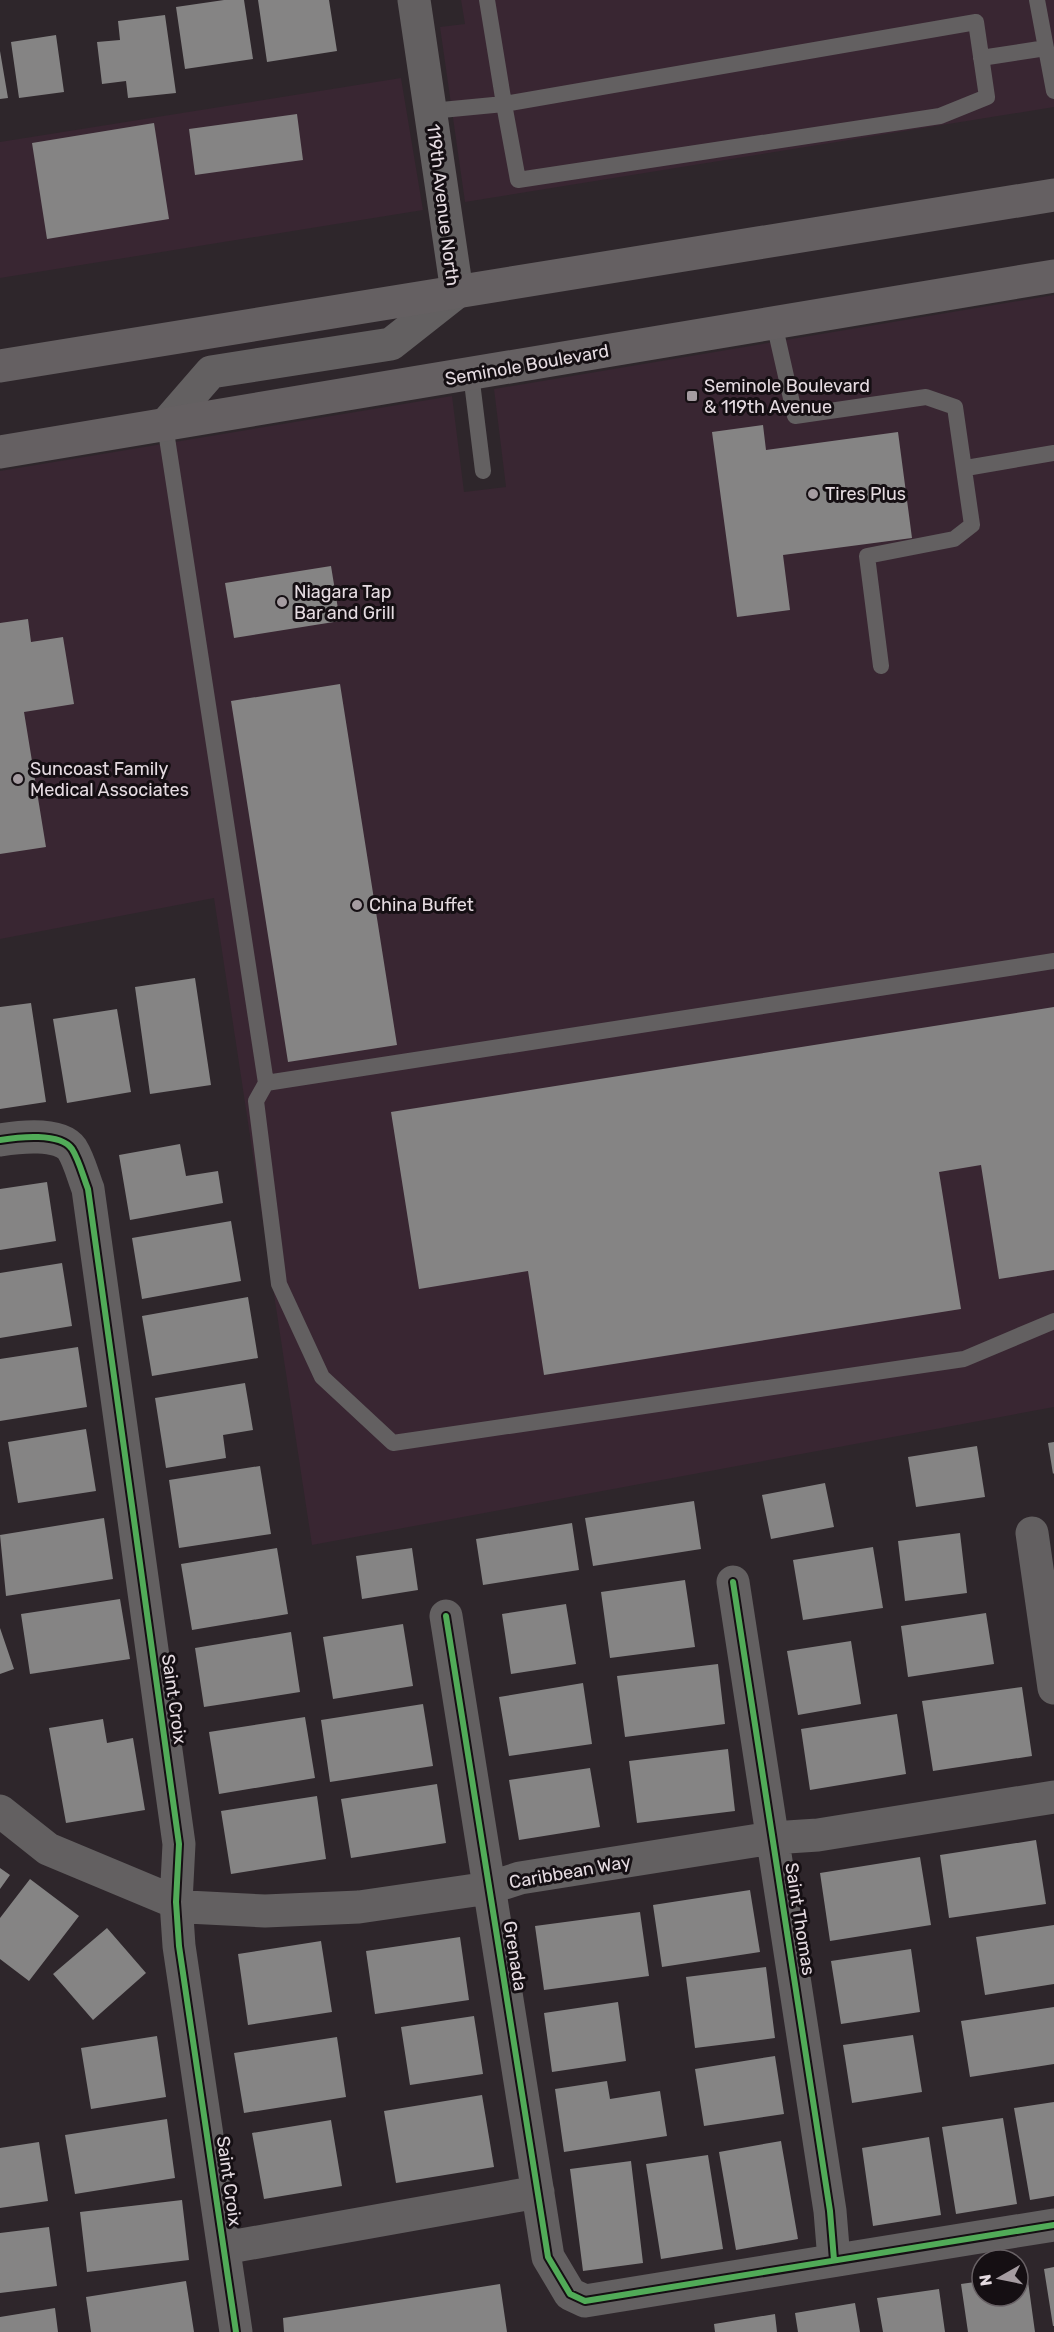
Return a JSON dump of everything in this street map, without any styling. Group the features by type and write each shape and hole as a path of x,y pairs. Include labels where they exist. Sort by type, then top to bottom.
{"main road":[{"path":"0,366 1054,195"},
{"name":"Seminole Boulevard","path":"0,452 1054,276"}],"street":[{"name":"119th Avenue North","path":"165,425 211,372 391,344 457,292 414,0"},
{"name":"Saint Croix","path":"0,1140 27,1135 64,1142 72,1149 88,1188 179,1844 176,1902 179,1946 236,2332"},
{"path":"1032,1533 1054,1688"},
{"name":"Saint Thomas","path":"733,1582 830,2211 834,2260"},
{"name":"Grenada","path":"446,1616 548,2257 570,2294 585,2301 834,2260"},
{"name":"Caribbean Way","path":"0,1811 48,1849 187,1907 265,1911 347,1908 489,1888 520,1878 734,1846 772,1838 818,1835 1054,1797"},
{"path":"224,2248 538,2192"},
{"path":"834,2260 1054,2225"}],"lane":[{"path":"431,111 504,104 976,22 987,97 940,116 518,180 504,104 487,0"},
{"path":"1037,0 1054,90"},
{"path":"981,58 1046,48"},
{"path":"774,323 795,416 926,397 955,407 966,468 972,525 954,539 867,556 881,666"},
{"path":"471,374 483,471"},
{"path":"165,425 266,1083 256,1101 279,1284 322,1377 393,1443 964,1359 1054,1321"},
{"path":"966,468 1054,453"},
{"path":"266,1083 1054,961"}],"shaded area":[{"path":"461,0 1054,0 1054,107 465,202 440,27 465,24"},
{"path":"401,78 423,210 0,278 0,142"},
{"path":"1054,295 1054,1407 312,1545 214,898 0,939 0,471 452,396 464,492 506,487 494,389"}],"building":[{"path":"224,0 244,0 253,59 185,69 176,7"},
{"path":"258,0 329,0 337,51 267,62"},
{"path":"165,15 176,93 128,98 126,81 102,84 97,42 120,40 118,21"},
{"path":"56,35 64,92 19,98 11,42"},
{"path":"0,51 8,98 0,99"},
{"path":"297,114 303,160 195,175 189,129"},
{"path":"154,123 169,219 47,239 32,143"},
{"name":"Tires Plus","path":"763,425 766,450 898,432 912,538 783,555 790,610 737,617 712,432"},
{"name":"Niagara Tap Bar and Grill","path":"331,566 340,621 234,638 225,583"},
{"name":"Suncoast Family Medical Associates","path":"28,619 31,642 63,637 74,704 24,712 46,847 0,854 0,623"},
{"path":"340,684 397,1045 288,1062 231,701"},
{"path":"195,978 211,1085 150,1094 135,987"},
{"path":"31,1003 46,1102 0,1109 0,1007"},
{"path":"1054,1007 1054,1270 999,1279 981,1165 939,1172 961,1309 544,1375 528,1271 419,1289 391,1112"},
{"path":"117,1009 131,1092 67,1103 53,1019"},
{"path":"180,1144 186,1176 218,1171 223,1203 130,1220 119,1155"},
{"path":"47,1182 56,1241 0,1250 0,1189"},
{"path":"231,1221 241,1281 142,1299 132,1238"},
{"path":"62,1263 72,1326 0,1338 0,1273"},
{"path":"248,1297 258,1358 152,1376 142,1316"},
{"path":"78,1347 87,1407 0,1421 0,1359"},
{"path":"245,1383 253,1430 223,1435 226,1458 166,1468 155,1398"},
{"path":"86,1429 96,1491 18,1503 8,1442"},
{"path":"1054,1442 1054,1473 1053,1474 1048,1443"},
{"path":"977,1446 985,1497 916,1507 908,1457"},
{"path":"260,1466 271,1534 179,1548 169,1480"},
{"path":"825,1483 834,1527 771,1539 762,1495"},
{"path":"694,1501 701,1549 593,1566 585,1518"},
{"path":"104,1518 113,1579 6,1596 0,1535"},
{"path":"572,1523 579,1570 483,1585 476,1539"},
{"path":"960,1533 967,1593 905,1601 898,1541"},
{"path":"873,1547 883,1608 803,1620 793,1560"},
{"path":"277,1548 288,1614 192,1630 181,1564"},
{"path":"412,1548 418,1590 362,1599 356,1556"},
{"path":"685,1580 695,1647 610,1658 601,1592"},
{"path":"120,1599 130,1659 30,1674 21,1614"},
{"path":"566,1604 576,1664 511,1674 502,1614"},
{"path":"986,1613 994,1664 908,1677 901,1626"},
{"path":"403,1624 413,1686 333,1699 323,1637"},
{"path":"0,1628 14,1669 0,1674"},
{"path":"291,1632 300,1692 204,1707 195,1648"},
{"path":"851,1641 861,1704 798,1715 787,1651"},
{"path":"718,1664 725,1724 625,1737 617,1676"},
{"path":"583,1683 592,1744 509,1756 499,1697"},
{"path":"1022,1687 1032,1756 933,1771 922,1701"},
{"path":"423,1704 433,1766 330,1782 321,1720"},
{"path":"897,1714 906,1774 810,1790 801,1729"},
{"path":"305,1717 315,1778 219,1794 209,1732"},
{"path":"103,1719 107,1743 133,1738 145,1810 66,1823 49,1728"},
{"path":"728,1749 735,1811 637,1823 629,1761"},
{"path":"590,1768 600,1827 519,1840 509,1780"},
{"path":"437,1784 446,1843 351,1858 341,1799"},
{"path":"317,1796 326,1859 231,1874 221,1811"},
{"path":"1036,1840 1046,1904 949,1918 940,1855"},
{"path":"920,1857 931,1925 830,1941 820,1873"},
{"path":"0,1868 10,1875 0,1889"},
{"path":"30,1879 79,1916 29,1981 0,1959 0,1918"},
{"path":"750,1890 760,1952 662,1967 653,1905"},
{"path":"640,1912 649,1976 544,1990 535,1926"},
{"path":"1054,1925 1054,1984 985,1995 976,1937"},
{"path":"107,1928 146,1973 93,2020 53,1974"},
{"path":"460,1937 469,2000 375,2014 366,1951"},
{"path":"321,1941 332,2012 248,2025 238,1954"},
{"path":"911,1949 920,2012 841,2024 831,1961"},
{"path":"766,1967 775,2038 695,2048 686,1977"},
{"path":"618,2002 626,2061 552,2072 544,2013"},
{"path":"1054,2007 1054,2064 970,2077 961,2021"},
{"path":"474,2016 483,2074 410,2085 401,2027"},
{"path":"913,2035 922,2092 852,2103 843,2045"},
{"path":"157,2036 166,2097 91,2109 81,2048"},
{"path":"337,2037 346,2097 244,2113 234,2053"},
{"path":"775,2056 784,2114 704,2126 695,2069"},
{"path":"607,2081 610,2099 660,2091 667,2136 564,2152 555,2089"},
{"path":"482,2095 494,2167 396,2183 384,2111"},
{"path":"1054,2102 1054,2196 1030,2200 1014,2108"},
{"path":"1003,2118 1017,2204 956,2214 942,2127"},
{"path":"167,2119 175,2178 75,2194 65,2135"},
{"path":"331,2120 342,2186 264,2199 252,2133"},
{"path":"929,2137 941,2215 873,2226 862,2148"},
{"path":"781,2141 798,2239 736,2250 719,2152"},
{"path":"39,2142 48,2201 0,2208 0,2148"},
{"path":"708,2155 723,2249 661,2259 646,2164"},
{"path":"631,2161 643,2263 583,2271 570,2169"},
{"path":"182,2200 189,2260 87,2272 80,2212"},
{"path":"49,2227 57,2286 0,2293 0,2233"},
{"path":"1054,2267 1054,2326 1053,2326 1044,2269"},
{"path":"186,2281 194,2332 91,2332 86,2297"},
{"path":"970,2283 970,2308 1030,2308 1030,2296 1035,2332 968,2332 961,2284"},
{"path":"500,2284 507,2332 284,2332 283,2318"},
{"path":"939,2289 945,2332 883,2332 877,2298"},
{"path":"855,2303 860,2332 798,2332 795,2313"},
{"path":"55,2308 58,2332 0,2332 0,2317"},
{"path":"775,2314 777,2332 715,2332 714,2324"}],"cycle path":[{"path":"0,1140 38,1137 58,1140 66,1144 72,1149 79,1163 88,1189 179,1844 176,1902 179,1946 236,2332"},
{"path":"733,1582 830,2211 834,2260"},
{"path":"446,1616 548,2257 570,2294 585,2301 1054,2225"}],"place":[{"name":"Seminole Boulevard & 119th Avenue","path":"692,396"},
{"name":"Tires Plus","path":"813,494"},
{"name":"Niagara Tap Bar and Grill","path":"282,602"},
{"name":"Suncoast Family Medical Associates","path":"18,779"},
{"name":"China Buffet","path":"357,905"}]}
